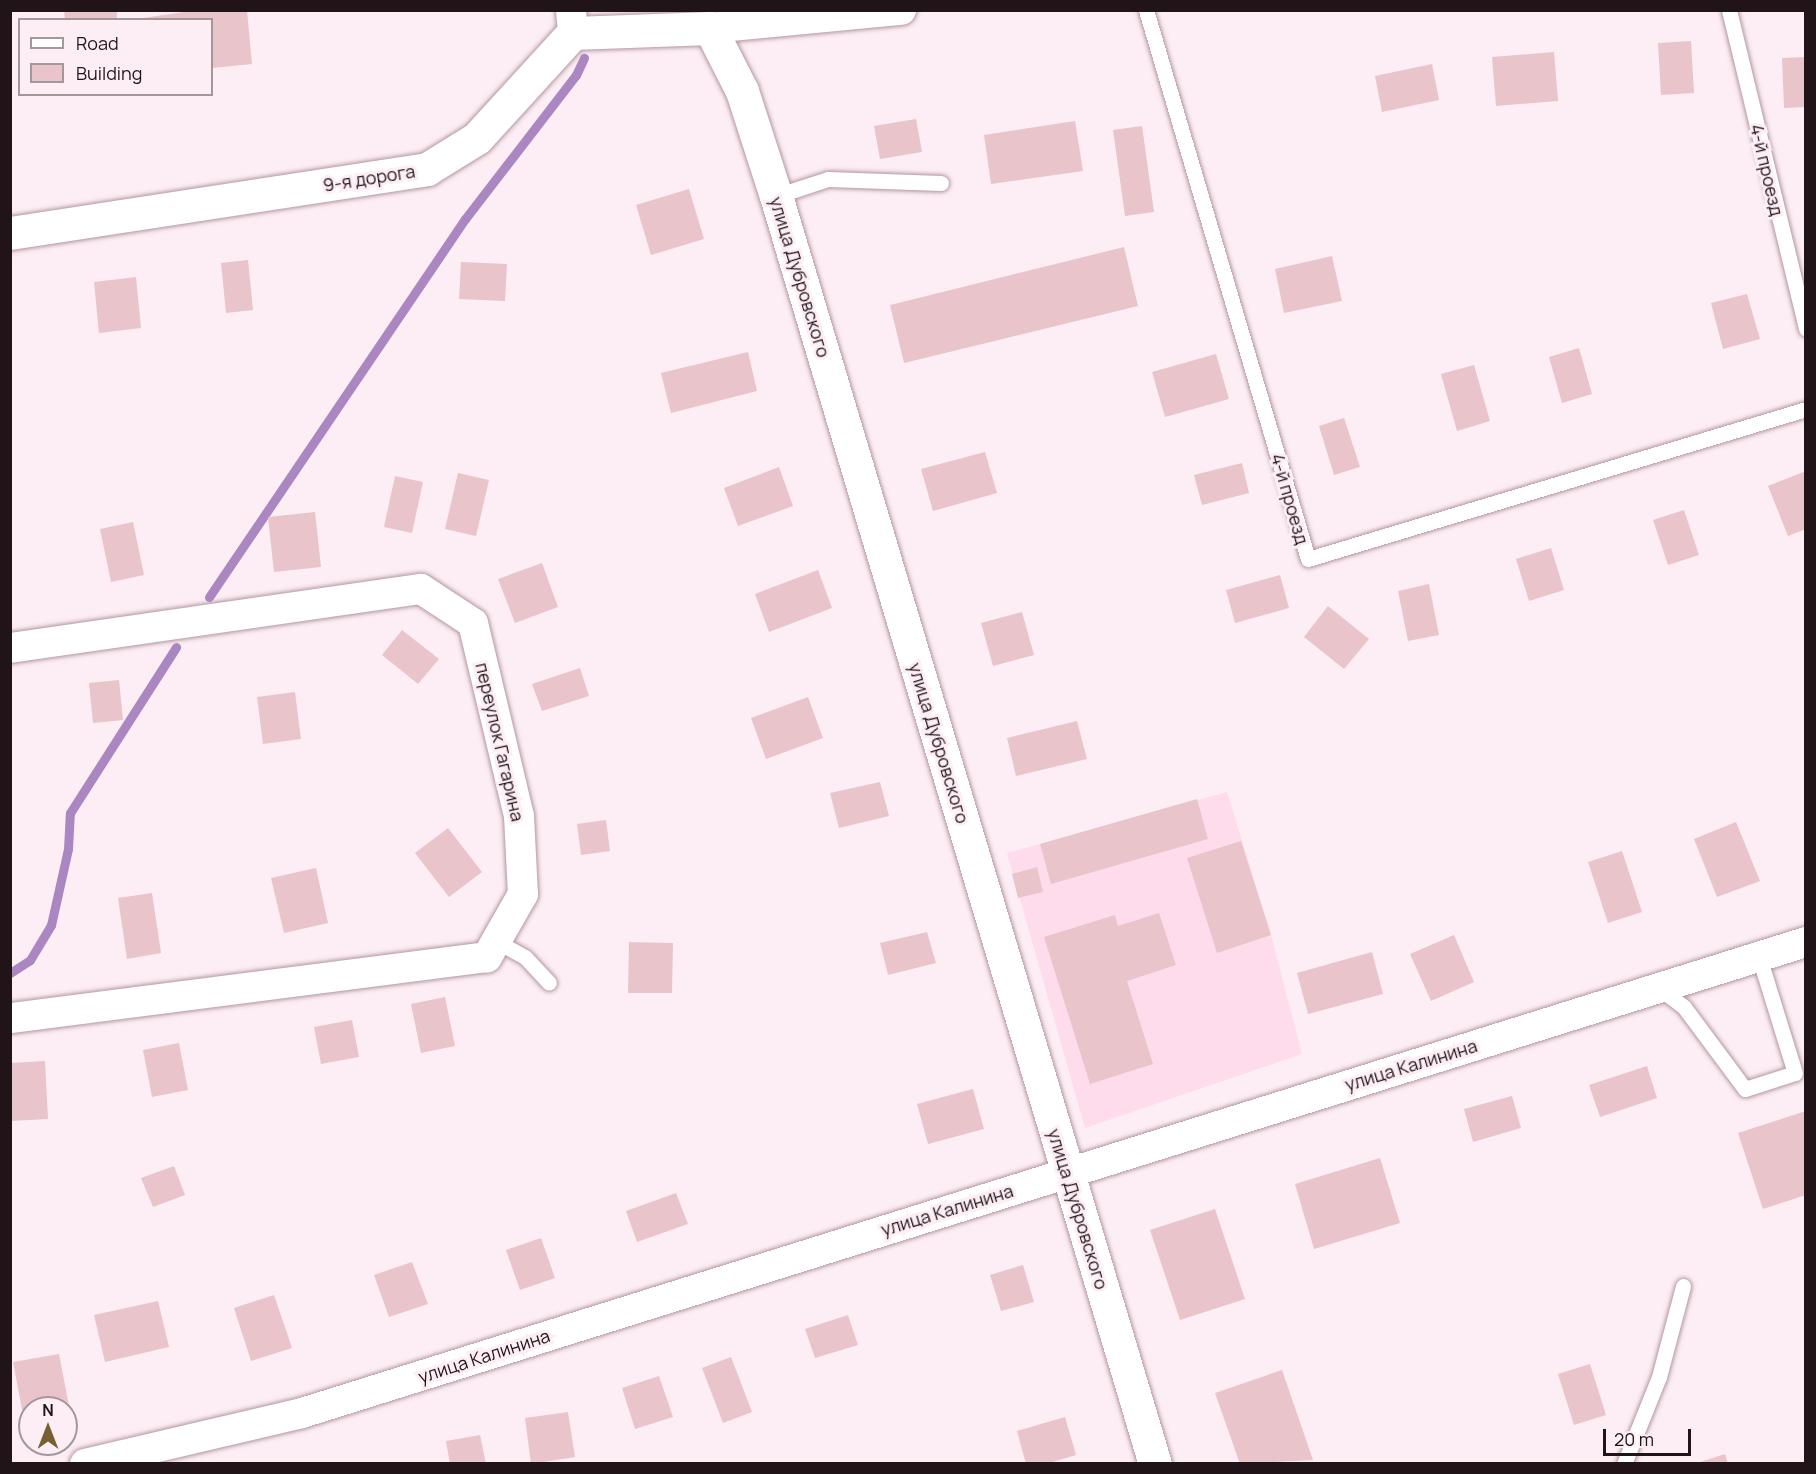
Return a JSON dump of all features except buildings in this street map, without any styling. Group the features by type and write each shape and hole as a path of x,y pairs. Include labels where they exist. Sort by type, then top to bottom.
{"street":[{"path":"710,28 901,10"},
{"name":"9-я дорога","path":"10,232 428,169 477,138 572,22 710,28"},
{"name":"улица Дубровского","path":"710,28 742,91 776,196 1155,1464"},
{"name":"переулок Гагарина","path":"10,648 421,589 450,605 473,623 519,816 523,894 487,957 10,1018"},
{"name":"улица Калинина","path":"85,1464 302,1413 1806,942"}],"lane":[{"name":"4-й проезд","path":"1146,10 1308,559 1806,408"},
{"name":"4-й проезд","path":"1729,10 1806,329"},
{"path":"776,196 828,178 941,183"},
{"path":"496,941 525,957 549,983"},
{"path":"1659,988 1684,1007 1745,1089 1795,1072 1759,957"},
{"path":"1624,1464 1663,1366 1683,1286"}],"shaded area":[{"path":"1227,792 1271,935 1302,1054 1085,1128 1007,853"}],"waterway":[{"path":"209,597 465,219 576,75 584,58"},
{"path":"10,973 30,960 51,925 68,849 70,813 176,647"}]}
